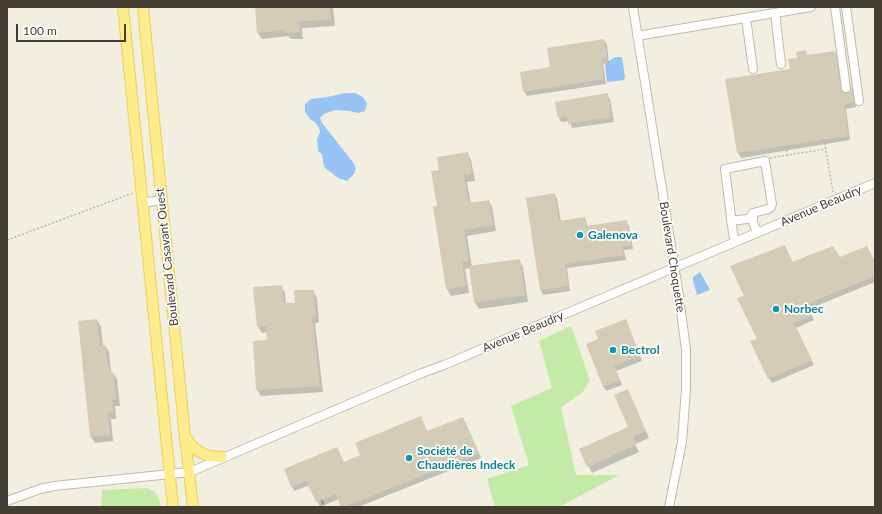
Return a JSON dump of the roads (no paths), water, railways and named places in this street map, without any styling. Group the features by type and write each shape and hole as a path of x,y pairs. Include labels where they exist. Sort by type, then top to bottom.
{"main road":[{"name":"Boulevard Casavant Ouest","path":"123,7 172,507"},
{"name":"Boulevard Casavant Ouest","path":"143,7 193,507"},
{"path":"185,437 195,449 202,453 209,456 222,457"}],"street":[{"name":"Boulevard Choquette","path":"633,7 679,296 686,350 686,389 682,442 669,507"},
{"path":"637,36 811,7"},
{"path":"835,7 846,88"},
{"path":"846,7 859,101"},
{"path":"775,13 781,64"},
{"path":"746,18 753,68"},
{"path":"731,221 751,217 753,213 768,209 772,204 766,161 725,169 731,221 736,242"},
{"name":"Avenue Beaudry","path":"7,501 40,489 54,486 190,472 222,457 875,184"},
{"path":"142,203 162,200"},
{"path":"753,213 753,222 758,233"}],"water":[{"path":"622,57 625,78 624,80 607,82 605,65 613,58"},
{"path":"345,93 355,93 363,97 367,103 365,111 358,113 335,110 324,114 320,118 322,123 356,168 354,174 347,181 338,178 324,167 322,154 318,151 317,139 320,132 319,128 305,112 305,104 311,99"},
{"path":"700,272 710,290 697,295 693,277"}],"railway":[{"path":"322,500 324,507"}],"place":[{"name":"Galenova","path":"580,235"},
{"name":"Norbec","path":"776,309"},
{"name":"Bectrol","path":"613,350"},
{"name":"Société de Chaudières Indeck","path":"409,458"}]}
